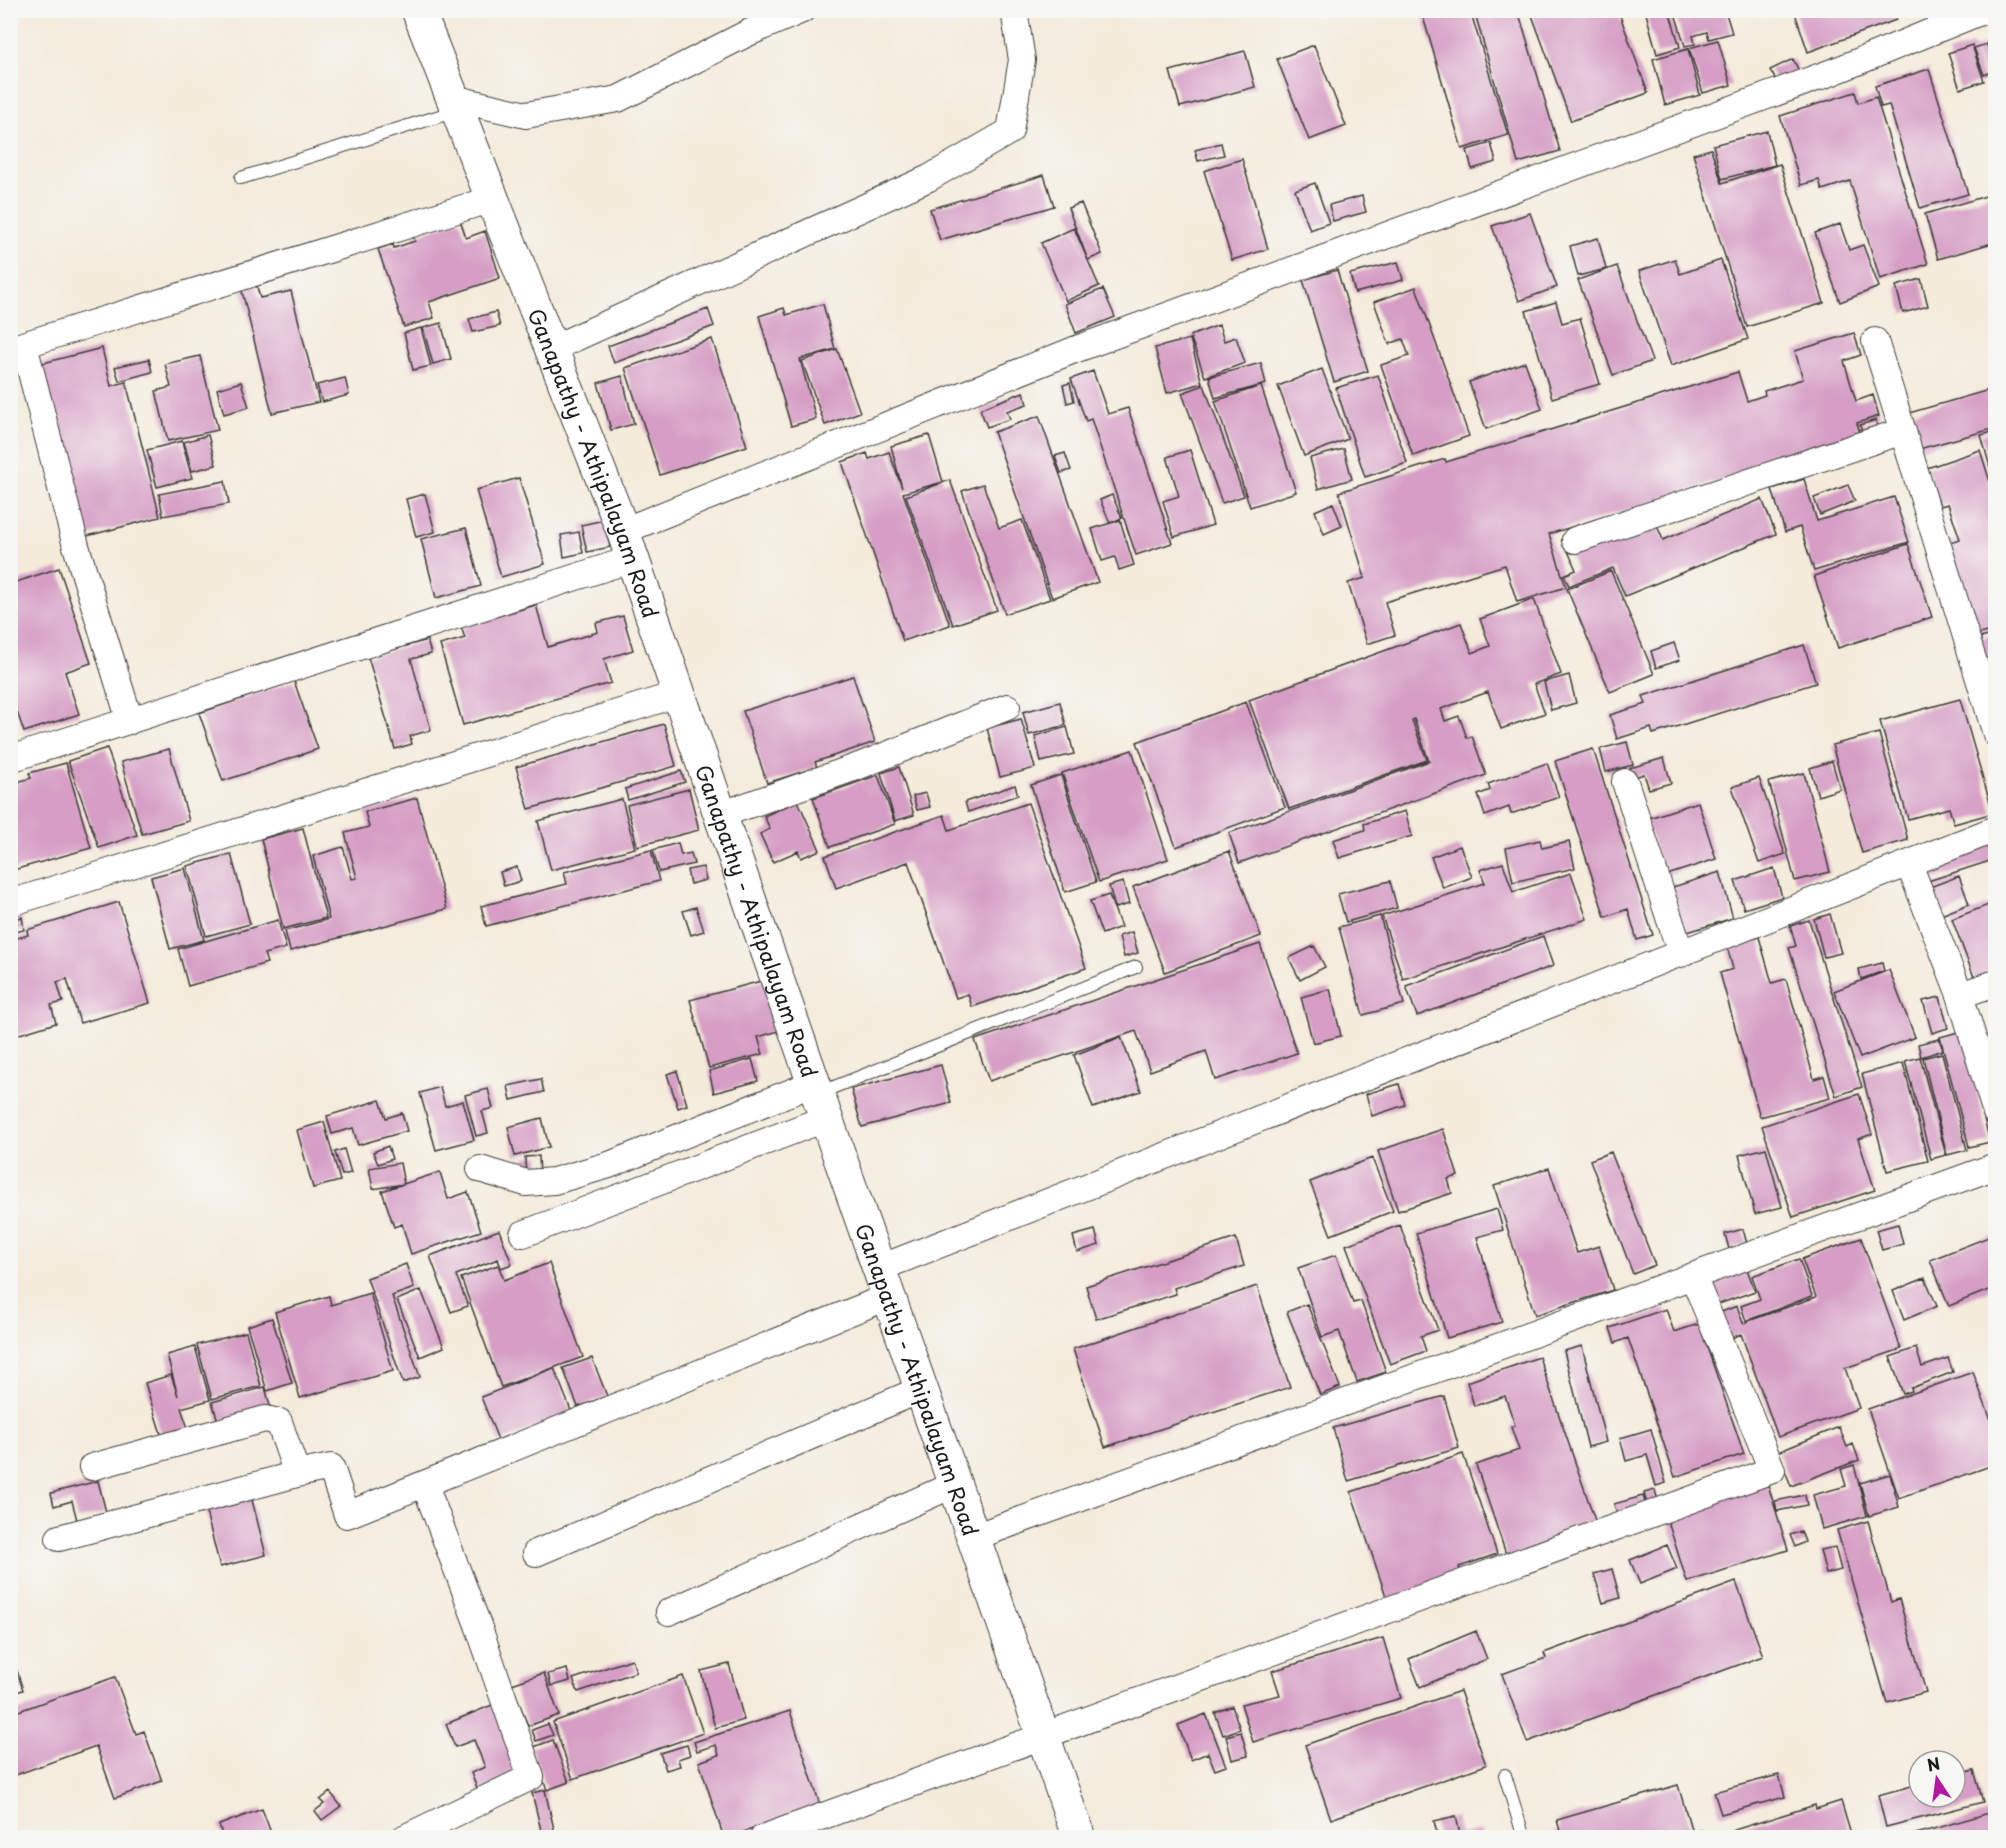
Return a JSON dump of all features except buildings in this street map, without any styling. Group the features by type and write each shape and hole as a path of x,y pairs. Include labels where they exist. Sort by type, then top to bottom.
{"main road":[{"name":"Ganapathy - Athipalayam Road","path":"418,10 628,545 720,815 1079,1838"}],"street":[{"path":"455,104 526,115 618,99 748,33 802,10"},
{"path":"551,349 929,178 1010,131 1022,60 1014,10"},
{"path":"10,759 130,721 628,545 1074,350 1834,71 1985,10"},
{"path":"130,721 17,347 492,199"},
{"path":"1875,341 1995,734"},
{"path":"1575,540 1903,431"},
{"path":"10,903 678,694"},
{"path":"720,815 859,766 1006,707"},
{"path":"1625,782 1681,954"},
{"path":"59,1538 297,1474 331,1467 347,1515 425,1485 885,1282 1681,954 1995,828"},
{"path":"1909,864 1960,995 1995,1113"},
{"path":"1960,995 1995,983"},
{"path":"480,1169 526,1183 554,1181 820,1098"},
{"path":"523,1234 820,1098"},
{"path":"974,1537 1995,1166"},
{"path":"763,1838 1772,1470 1694,1276"},
{"path":"536,1553 922,1389"},
{"path":"92,1467 265,1419 279,1422 297,1474"},
{"path":"669,1612 955,1484"},
{"path":"404,1838 531,1777 478,1625 425,1485"}],"lane":[{"path":"242,178 455,104"},
{"path":"820,1098 1136,968"},
{"path":"1505,1775 1524,1838"}]}
